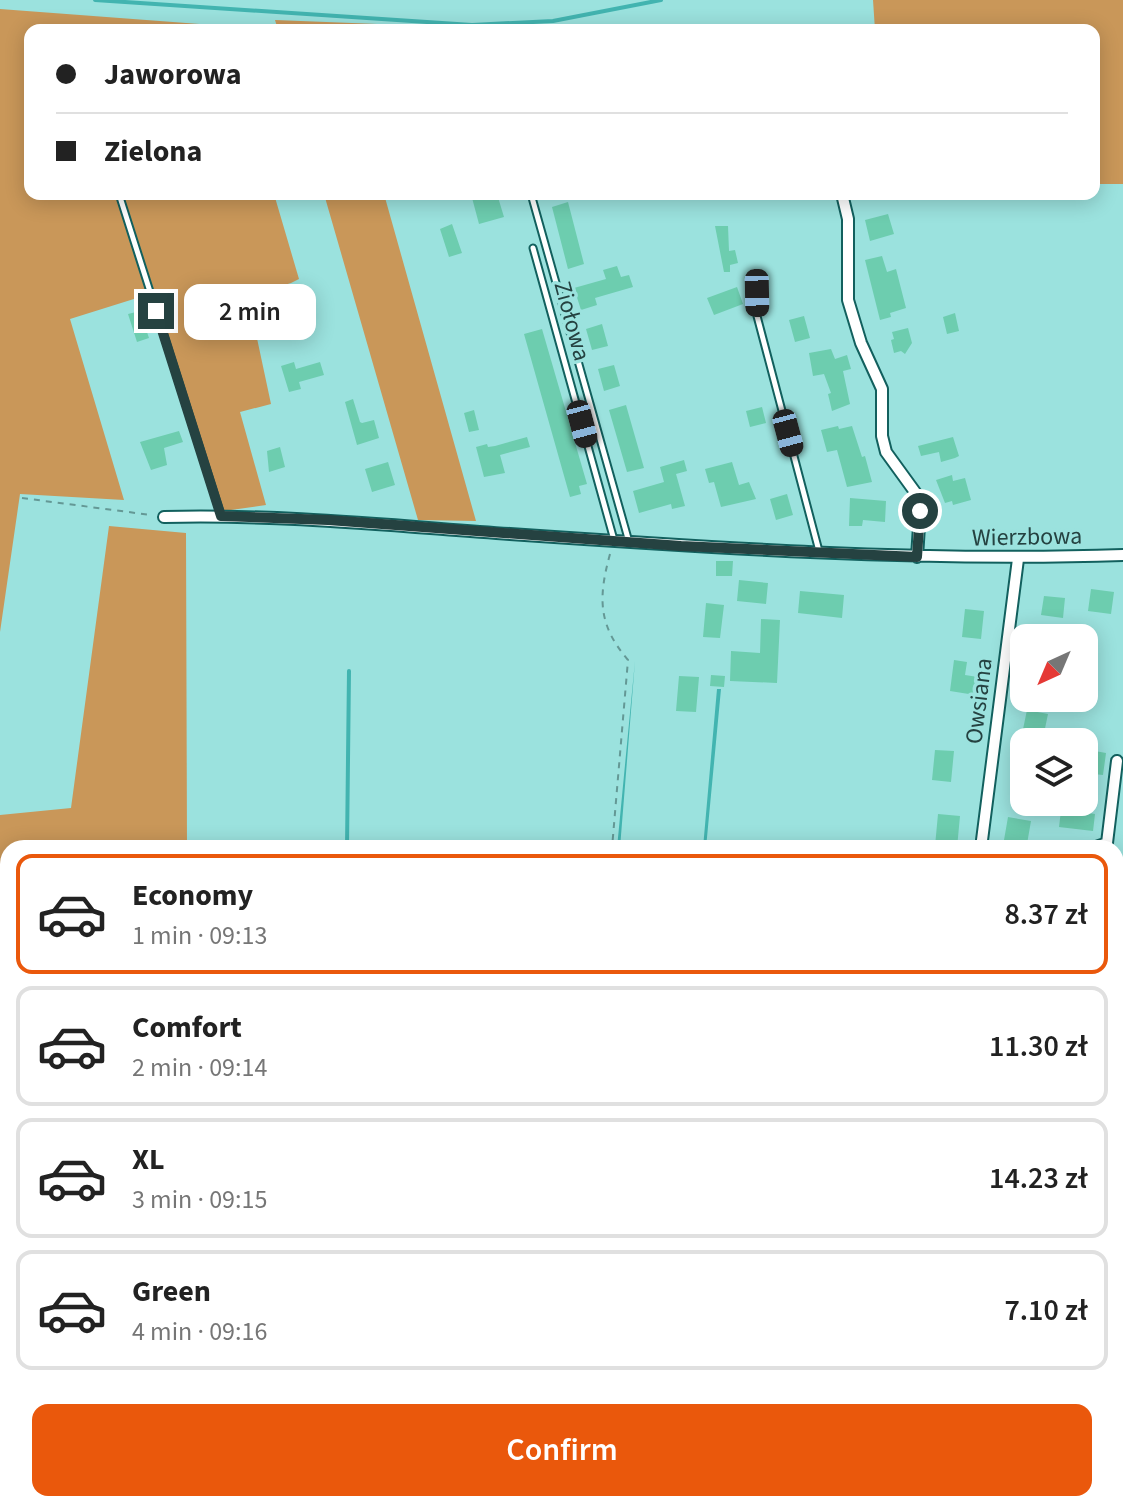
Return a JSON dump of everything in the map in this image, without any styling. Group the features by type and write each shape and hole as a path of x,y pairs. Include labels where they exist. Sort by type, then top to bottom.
{"street":[{"path":"843,200 848,219 848,300 861,343 882,389 882,436 886,452 915,492 920,511 917,557"},
{"name":"Wierzbowa","path":"164,517 328,520 629,542 917,557 1018,559 1123,555"},
{"name":"Owsiana","path":"982,840 1018,559"},
{"path":"1107,840 1117,761"}],"lane":[{"path":"121,200 221,516"},
{"path":"533,200 629,542"},
{"name":"Ziołowa","path":"533,248 614,541"},
{"path":"755,283 757,316 819,551"}],"path":[{"path":"22,498 164,517"},
{"path":"613,840 628,660 612,641 602,606 614,541"}],"shaded area":[{"path":"873,0 1123,0 1123,184 1100,184 1100,24 875,24"},
{"path":"0,9 199,24 24,24 24,200 276,200 299,279 248,296 271,404 240,412 266,505 224,511 153,293 70,319 124,500 20,494 0,632"},
{"path":"275,20 377,24 276,24"},
{"path":"326,200 386,200 476,521 418,520"},
{"path":"109,526 186,533 187,840 0,840 0,815 71,808"}],"water":[{"path":"635,661 621,840 618,840"},
{"path":"717,689 721,689 707,840 704,840"}],"building":[{"path":"473,200 499,200 504,217 479,224"},
{"path":"568,202 584,264 568,269 552,207"},
{"path":"888,214 894,234 870,241 865,220"},
{"path":"452,224 462,253 449,257 440,229"},
{"path":"715,226 728,226 729,251 735,250 738,263 730,265 730,272 724,272"},
{"path":"882,256 887,272 896,269 906,308 880,320 865,260"},
{"path":"617,266 621,277 629,275 633,287 595,298 597,305 581,310 574,288 606,279 603,270"},
{"path":"737,287 743,304 714,315 707,298"},
{"path":"140,311 149,338 137,342 128,314"},
{"path":"955,313 959,331 947,334 943,317"},
{"path":"804,316 810,338 795,342 789,320"},
{"path":"602,324 608,346 592,350 586,329"},
{"path":"908,328 912,343 905,354 901,351 894,353 892,332"},
{"path":"542,329 587,484 579,486 581,494 570,497 524,334"},
{"path":"831,349 835,359 847,355 851,369 843,371 850,404 832,411 828,394 831,393 824,374 813,376 809,353"},
{"path":"294,362 296,369 320,362 324,375 299,382 301,389 289,392 281,366"},
{"path":"614,365 620,386 604,391 598,369"},
{"path":"353,399 360,422 374,420 379,438 357,445 345,402"},
{"path":"626,405 644,468 627,472 609,410"},
{"path":"762,407 766,423 750,427 746,411"},
{"path":"474,410 479,430 469,432 464,413"},
{"path":"838,426 839,429 852,426 872,482 847,487 837,450 827,452 821,430"},
{"path":"179,431 183,442 164,448 167,465 151,470 140,442"},
{"path":"527,437 530,447 500,455 505,473 484,477 476,447 487,444 488,447 495,446"},
{"path":"953,437 959,456 941,462 939,452 921,456 918,446"},
{"path":"280,447 285,467 269,472 267,451"},
{"path":"684,460 687,471 676,474 685,506 672,509 671,504 639,513 633,491 664,482 660,467"},
{"path":"388,462 395,485 372,492 365,469"},
{"path":"732,462 739,485 749,482 756,499 721,507 714,482 709,483 705,469"},
{"path":"952,475 953,481 965,478 971,500 953,505 952,501 945,503 936,480"},
{"path":"787,494 793,515 776,520 770,499"},
{"path":"850,498 886,501 885,522 863,520 862,526 849,526"},
{"path":"716,561 733,561 732,576 716,576"},
{"path":"739,580 768,583 766,604 737,601"},
{"path":"1091,589 1114,592 1111,614 1088,611"},
{"path":"800,591 844,595 842,618 798,613"},
{"path":"1044,596 1065,598 1063,618 1041,615"},
{"path":"706,603 724,605 720,638 703,637"},
{"path":"965,609 984,611 981,639 962,637"},
{"path":"761,619 780,620 777,683 730,681 731,651 760,653"},
{"path":"954,660 967,662 965,675 978,677 975,695 950,691"},
{"path":"711,675 725,676 724,687 710,686"},
{"path":"679,676 699,677 696,712 676,711"},
{"path":"1027,712 1048,714 1045,728 1023,728"},
{"path":"935,750 954,751 951,782 932,780"},
{"path":"1098,752 1106,753 1103,775 1098,774"},
{"path":"938,814 960,816 958,840 936,840"},
{"path":"1060,816 1095,816 1093,831 1059,827"},
{"path":"1008,817 1031,821 1028,840 1004,840"}],"waterway":[{"path":"95,0 457,24"},
{"path":"492,24 553,21 661,0"},
{"path":"347,840 349,671"}],"route":[{"path":"156,311 221,516 328,520 681,546 917,557 920,511"}]}
